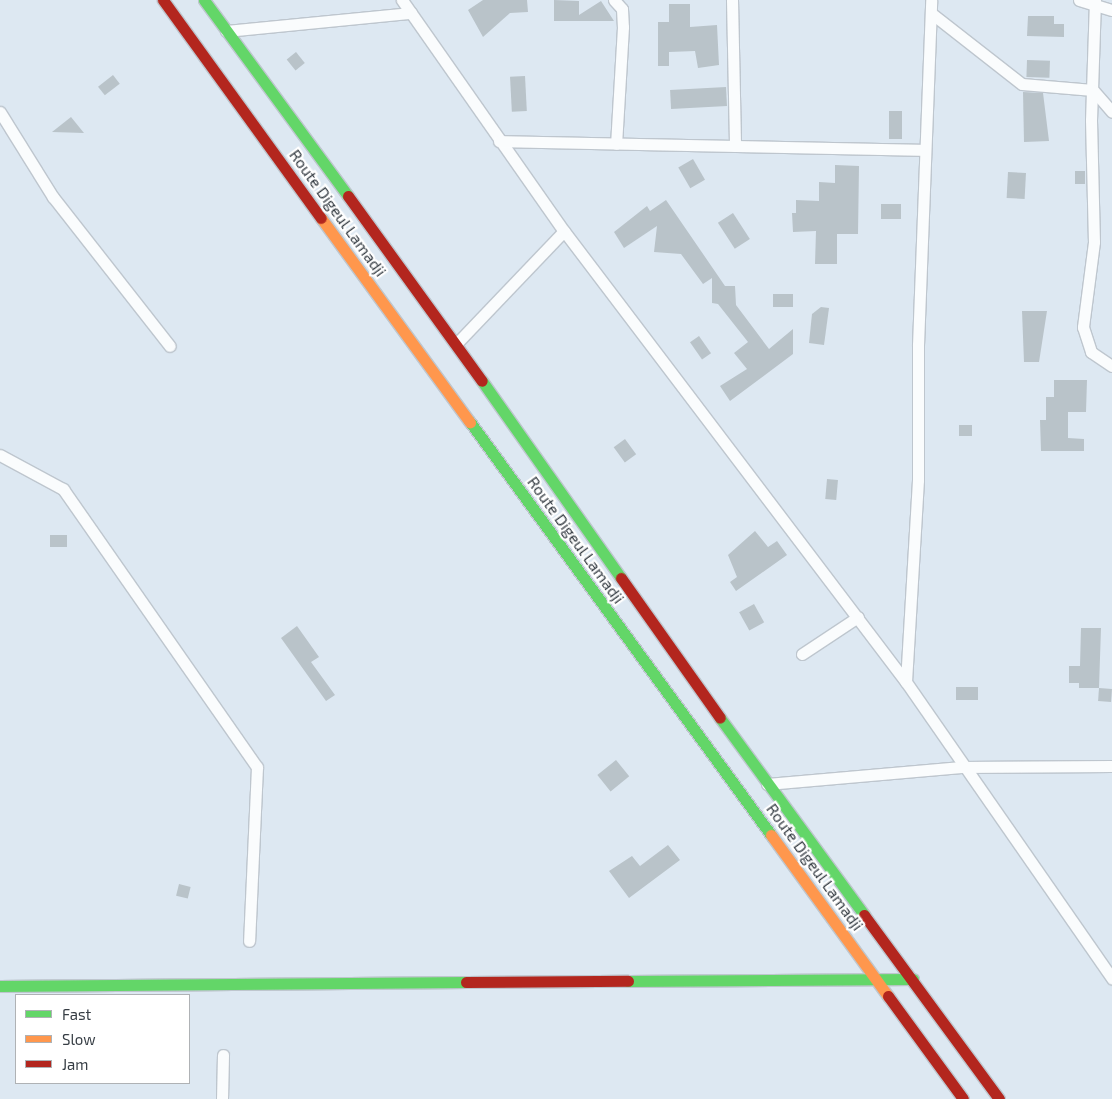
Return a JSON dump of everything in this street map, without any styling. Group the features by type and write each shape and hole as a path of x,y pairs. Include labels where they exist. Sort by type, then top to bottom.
{"main road":[{"name":"Route Digeul Lamadji","path":"163,0 963,1099"},
{"name":"Route Digeul Lamadji","path":"204,0 456,344 767,784 913,979 994,1097"},
{"path":"0,986 913,979"}],"street":[{"path":"402,0 499,142 564,231 906,682 962,768 1112,978"},
{"path":"614,0 622,9 623,27 616,144"},
{"path":"732,0 735,146"},
{"path":"906,682 918,480 924,150 931,0"},
{"path":"1079,0 1095,2 1112,10"},
{"path":"1095,2 1093,90 1094,242 1083,328 1091,352 1112,366"},
{"path":"226,31 411,13"},
{"path":"931,13 1022,84 1093,90 1112,112"},
{"path":"0,112 53,197 170,346"},
{"path":"499,142 924,150"},
{"path":"456,344 564,231"},
{"path":"0,455 63,489 257,767 249,941"},
{"path":"802,654 858,617"},
{"path":"767,784 962,768 1112,766"},
{"path":"222,1099 223,1055"}],"building":[{"path":"483,0 527,0 528,12 510,13 483,37 468,10"},
{"path":"554,0 579,1 579,15 601,1 614,21 554,21"},
{"path":"669,4 690,4 690,27 717,25 719,65 698,68 695,51 669,52 669,66 658,66 658,22 669,22"},
{"path":"1028,16 1054,16 1054,24 1064,24 1064,37 1027,36"},
{"path":"296,52 305,63 295,70 287,60"},
{"path":"1027,60 1050,61 1049,78 1026,77"},
{"path":"113,75 120,84 105,95 98,87"},
{"path":"525,76 527,111 512,112 510,77"},
{"path":"726,87 727,106 671,109 670,90"},
{"path":"1023,92 1043,93 1049,141 1024,142"},
{"path":"889,111 902,111 902,139 889,139"},
{"path":"71,117 84,133 52,132"},
{"path":"693,159 705,180 690,188 678,168"},
{"path":"835,165 859,166 858,234 837,234 837,264 815,264 816,231 793,232 792,213 796,213 796,200 819,201 819,182 835,183"},
{"path":"1075,171 1085,171 1085,184 1075,184"},
{"path":"1008,172 1026,173 1025,199 1007,198"},
{"path":"666,200 725,286 735,286 736,305 769,349 793,329 793,354 730,401 720,386 747,369 734,353 748,342 718,304 712,303 712,278 703,284 681,254 654,252 657,226 624,248 614,232 647,206 650,211"},
{"path":"881,204 901,204 901,219 881,219"},
{"path":"733,213 750,239 735,249 718,223"},
{"path":"773,294 793,294 793,307 773,307"},
{"path":"821,307 829,308 824,345 809,343 812,314"},
{"path":"1022,311 1047,311 1039,362 1024,362"},
{"path":"699,336 711,353 702,360 690,342"},
{"path":"1054,380 1087,380 1086,412 1068,412 1068,438 1084,439 1084,451 1041,451 1040,420 1046,420 1046,397 1054,397"},
{"path":"959,425 972,425 972,436 959,436"},
{"path":"625,439 636,454 625,463 614,447"},
{"path":"827,479 838,480 836,500 825,499"},
{"path":"755,531 768,547 777,541 787,555 736,591 730,582 737,577 728,555"},
{"path":"50,535 67,535 67,547 50,547"},
{"path":"754,604 764,622 749,631 739,612"},
{"path":"297,626 319,657 311,662 335,695 326,701 281,638"},
{"path":"1081,628 1101,628 1099,688 1079,688 1079,683 1069,683 1069,666 1080,666"},
{"path":"956,687 978,687 978,700 956,700"},
{"path":"1099,688 1112,689 1111,702 1098,701"},
{"path":"616,760 629,776 611,791 597,775"},
{"path":"668,845 680,860 629,898 609,871 632,856 640,866"},
{"path":"179,884 191,887 188,899 176,896"}],"traffic: fast":[{"path":"204,0 348,196"},
{"path":"482,381 621,578"},
{"path":"470,422 771,835"},
{"path":"720,718 864,915"},
{"path":"628,981 913,979"},
{"path":"0,986 466,982"}],"traffic: slow":[{"path":"321,218 470,422"},
{"path":"771,835 888,996"}],"traffic: jam":[{"path":"163,0 321,218"},
{"path":"348,196 482,381"},
{"path":"621,578 720,718"},
{"path":"864,915 999,1099"},
{"path":"466,982 628,981"},
{"path":"888,996 963,1099"}]}
